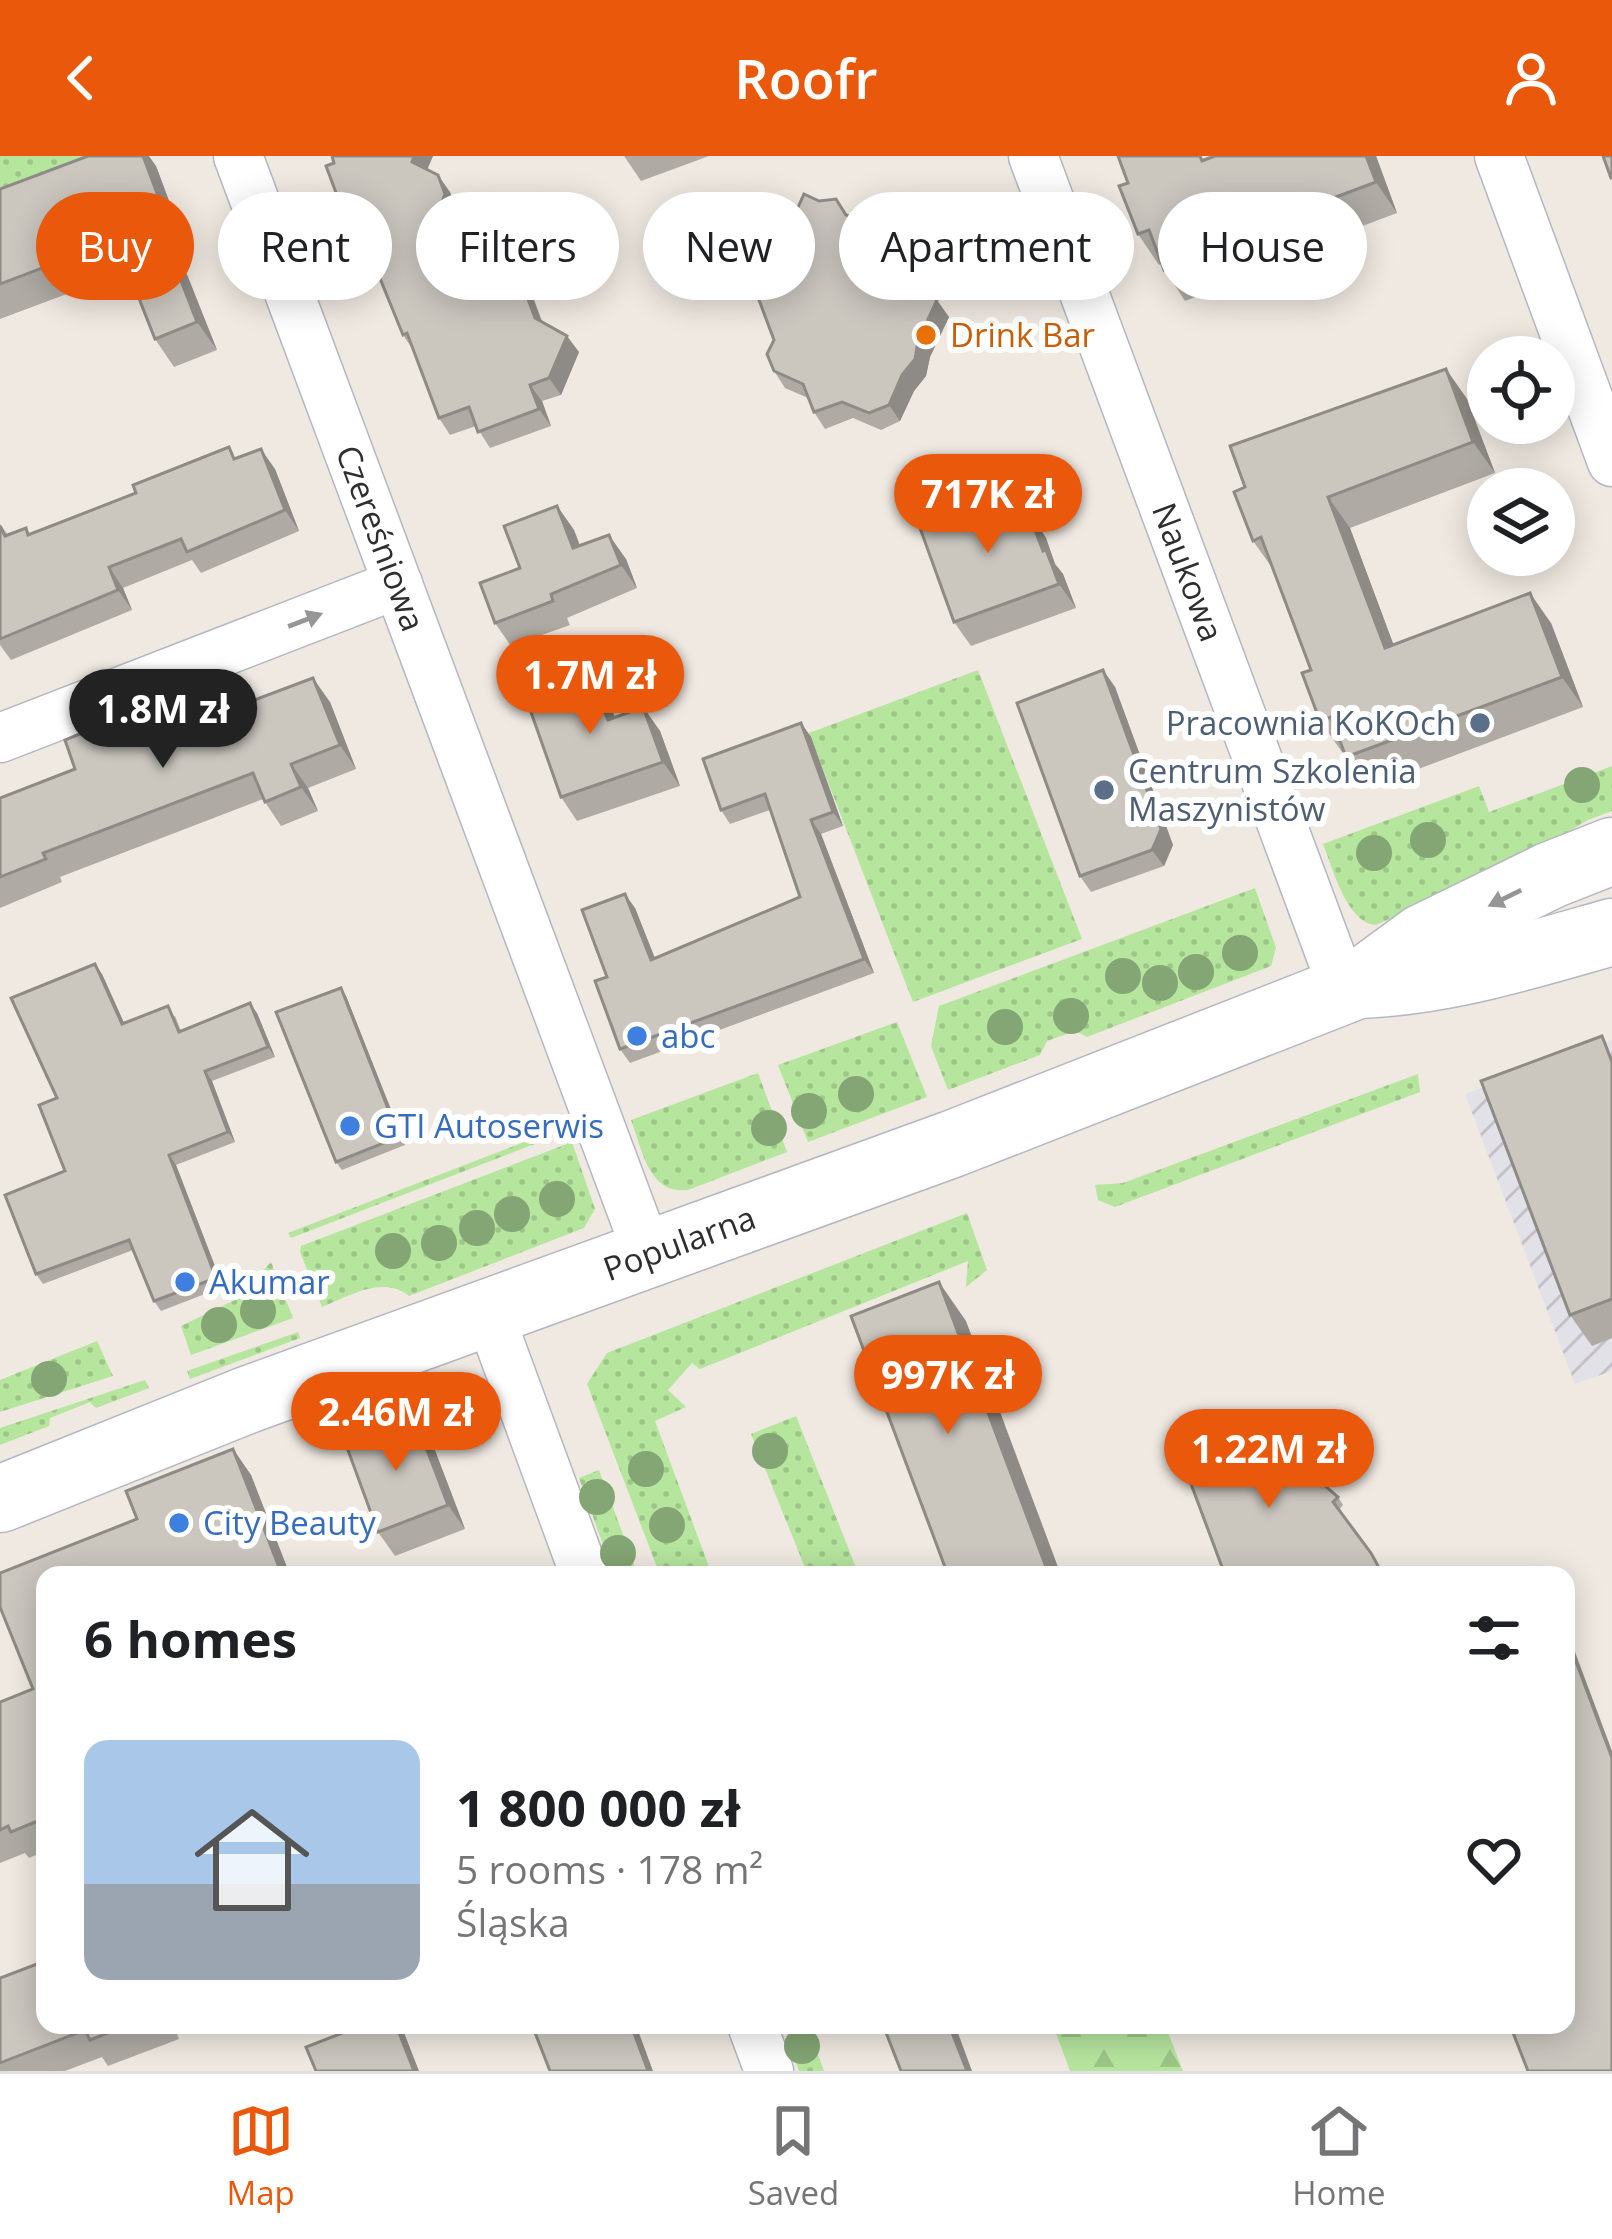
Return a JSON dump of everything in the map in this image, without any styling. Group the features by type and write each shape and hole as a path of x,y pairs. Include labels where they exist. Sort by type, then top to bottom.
{"street":[{"name":"Czereśniowa","path":"238,156 649,1257"},
{"name":"Naukowa","path":"1033,156 1351,988"},
{"path":"1499,156 1612,462"},
{"path":"0,738 398,584"},
{"name":"Popularna","path":"0,1499 247,1400 649,1257 1351,988 1421,938 1612,851"},
{"name":"Popularna","path":"1351,988 1471,973 1612,932"},
{"path":"489,1314 582,1566"},
{"path":"756,2034 770,2071"}],"shaded area":[{"path":"1612,1040 1612,1371 1575,1384 1465,1094"}],"green space":[{"path":"0,156 85,156 0,188"},
{"path":"978,670 1082,939 913,1002 809,733"},
{"path":"1612,766 1612,811 1530,855 1376,925 1349,905 1323,844 1479,786 1489,812"},
{"path":"1255,888 1276,948 1271,966 1087,1037 1075,1031 1047,1041 1040,1055 948,1090 931,1046 939,1006"},
{"path":"897,1022 927,1097 808,1142 778,1065"},
{"path":"758,1073 787,1152 688,1190 675,1190 655,1177 631,1120"},
{"path":"1418,1074 1420,1092 1115,1207 1098,1200 1095,1185 1123,1183"},
{"path":"566,1126 568,1131 291,1238 288,1233"},
{"path":"572,1142 595,1209 584,1228 409,1296 377,1287 322,1307 301,1246"},
{"path":"967,1213 987,1270 966,1287 968,1261 700,1369 692,1363 668,1390 686,1407 655,1421 709,1566 657,1566 587,1384 607,1353"},
{"path":"271,1262 293,1318 191,1355 181,1326 237,1299"},
{"path":"298,1332 300,1338 190,1379 187,1371"},
{"path":"97,1341 113,1376 0,1412 0,1380"},
{"path":"145,1380 149,1388 96,1408 90,1402 50,1418 49,1426 0,1445 0,1428"},
{"path":"796,1416 855,1566 804,1566 751,1434"},
{"path":"599,1470 635,1566 611,1566 579,1478"},
{"path":"810,2034 824,2071 799,2071 787,2039"},
{"path":"1056,2034 1169,2034 1183,2071 1070,2071"}],"building":[{"path":"88,156 143,156 156,192 36,192 36,270 0,284 0,189"},
{"path":"332,156 414,156 412,162 438,175 444,192 416,192 416,300 528,300 535,318 567,336 549,378 530,385 539,409 478,432 469,407 439,418 407,333 403,335 389,300 392,192 336,192 326,166 334,163"},
{"path":"1118,156 1200,156 1202,161 1215,156 1366,156 1376,182 1349,192 1158,192 1158,254 1149,230 1138,234 1134,192 1121,192 1119,186 1128,183"},
{"path":"1603,156 1612,156 1612,178 1611,178"},
{"path":"815,199 836,199 839,204 839,300 937,300 915,359 889,405 869,413 842,402 814,412 803,384 774,371 767,354 774,340 759,300 815,300"},
{"path":"140,300 188,300 197,322 155,339"},
{"path":"1446,369 1467,426 1468,444 1328,497 1385,648 1530,593 1562,677 1346,757 1331,717 1320,721 1302,673 1311,670 1261,537 1253,541 1234,492 1245,487 1230,446"},
{"path":"229,447 234,459 261,449 285,510 187,552 181,539 109,567 118,590 0,639 0,526 5,536 26,528 28,535 136,493 133,485"},
{"path":"1012,487 1059,584 954,622 920,528 960,514 957,507"},
{"path":"557,506 573,548 609,535 621,565 551,594 553,601 495,623 480,583 520,568 504,526"},
{"path":"1103,670 1161,829 1152,850 1080,876 1017,703"},
{"path":"590,673 608,720 643,707 663,762 561,797 526,698"},
{"path":"313,678 340,745 291,764 301,787 265,802 253,773 43,853 46,859 0,877 0,798 75,769 65,740 122,716 134,745"},
{"path":"801,723 833,812 811,820 864,959 620,1049 595,981 607,977 582,910 625,894 651,960 800,897 765,794 721,810 703,759"},
{"path":"95,964 122,1024 168,1006 179,1032 250,1003 268,1047 205,1071 228,1132 169,1155 216,1278 154,1301 129,1240 36,1274 5,1195 65,1171 39,1105 57,1098 11,998"},
{"path":"341,988 399,1137 336,1162 276,1012"},
{"path":"1602,1036 1612,1062 1612,1299 1570,1315 1481,1081"},
{"path":"939,1282 1046,1566 945,1566 851,1316"},
{"path":"414,1416 448,1505 378,1532 345,1442"},
{"path":"1217,1425 1308,1471 1338,1497 1333,1502 1378,1566 1222,1566 1175,1441"},
{"path":"233,1449 278,1566 36,1566 36,1822 11,1832 8,1826 0,1830 0,1702 33,1689 0,1607 0,1573 137,1519 126,1491"},
{"path":"1575,1659 1612,1758 1612,2071 1528,2071 1514,2034 1575,2034"},
{"path":"36,1964 36,2034 75,2034 0,2063 0,1978"},
{"path":"340,2034 400,2034 414,2071 316,2071 306,2047"},
{"path":"536,2034 634,2034 648,2071 550,2071"},
{"path":"887,2034 953,2034 967,2071 901,2071"}],"place":[{"name":"Drink Bar","path":"926,335"},
{"name":"Pracownia KoKOch","path":"1480,723"},
{"name":"Centrum Szkolenia Maszynistów","path":"1104,790"},
{"name":"abc","path":"637,1036"},
{"name":"GTI Autoserwis","path":"350,1126"},
{"name":"Akumar","path":"185,1282"},
{"name":"City Beauty","path":"179,1523"}]}
